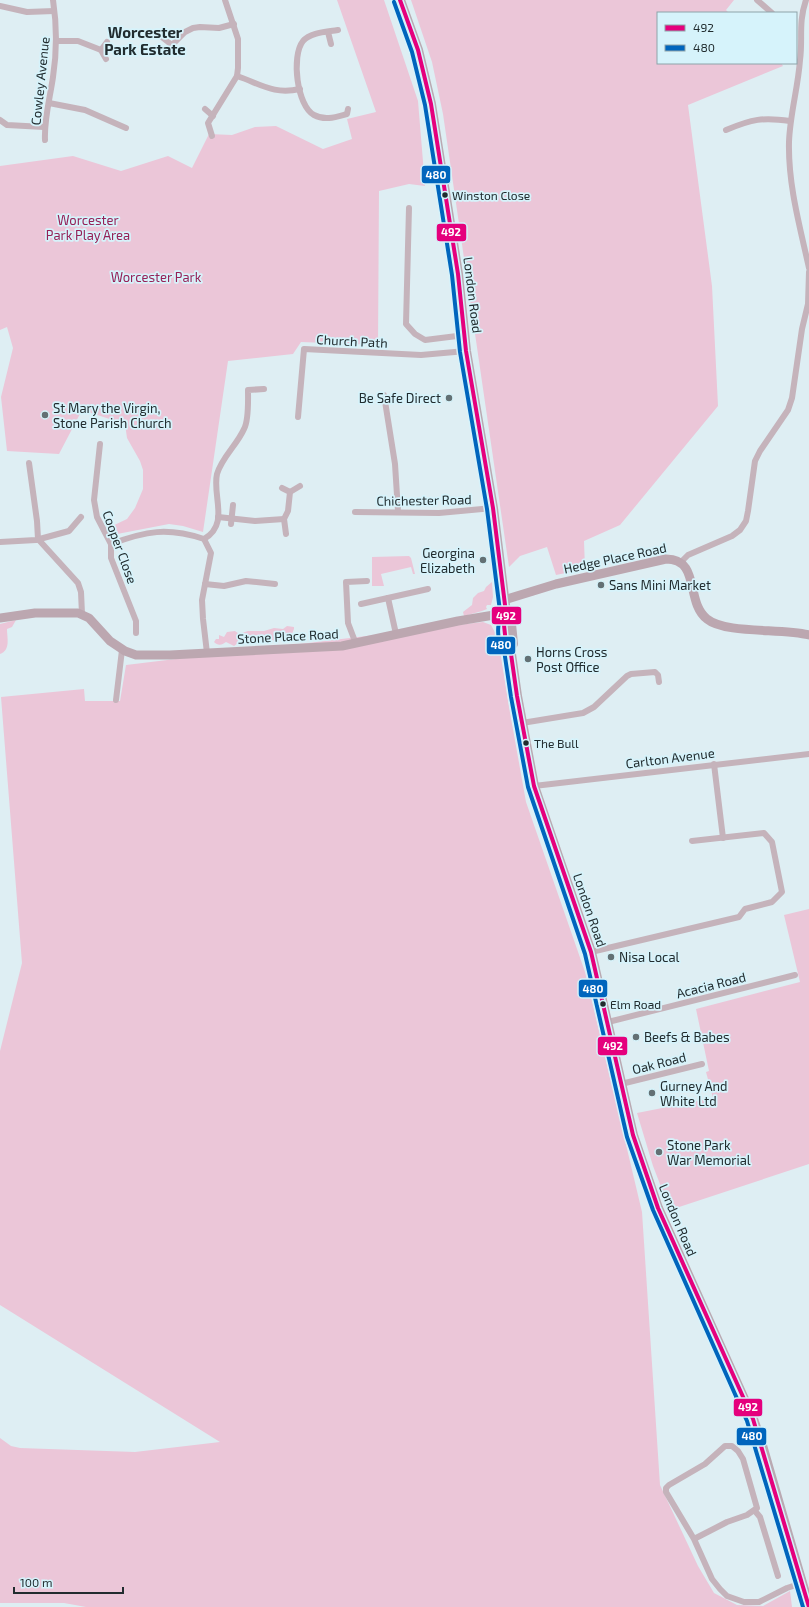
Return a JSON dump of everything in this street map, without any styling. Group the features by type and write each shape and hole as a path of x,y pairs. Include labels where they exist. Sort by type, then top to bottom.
{"main road":[{"name":"London Road","path":"400,0 418,50 431,104 457,268 466,351 493,508 504,600 507,617 511,624 513,644 510,648 534,786 591,952 639,1156 658,1208 753,1419 809,1607"}],"street":[{"name":"Cowley Avenue","path":"45,140 44,127 54,76 56,41 53,0"},
{"path":"212,136 208,123 237,76 239,47 234,24 226,0"},
{"path":"757,0 771,12"},
{"path":"806,0 798,25 801,59 790,121 789,163 809,268"},
{"path":"0,6 28,12 54,11"},
{"path":"172,45 185,32 195,27 219,28 234,24"},
{"path":"338,30 313,35 305,40 298,53 296,65 300,89 306,107 315,116 330,118 347,114 348,109"},
{"path":"328,32 331,44"},
{"path":"163,38 179,53"},
{"path":"56,41 78,41 101,50 106,59"},
{"path":"101,50 108,42"},
{"path":"237,76 279,91 300,89"},
{"path":"49,103 85,110 126,128"},
{"path":"205,109 213,116"},
{"path":"726,130 747,121 761,119 790,121"},
{"path":"0,120 7,125 44,127"},
{"path":"409,208 406,324 415,334 424,340 465,335"},
{"name":"Hedge Place Road","path":"504,600 556,584 666,559 675,559 681,562 688,555 732,536 740,530 746,520 748,511 755,461 760,451 788,410 792,398 802,329 808,304 809,272"},
{"name":"Church Path","path":"298,417 304,349 421,355 466,351"},
{"path":"204,539 209,536 218,517 216,483 217,474 223,460 245,428 248,390 264,389"},
{"path":"384,396 395,464 398,512"},
{"name":"Cooper Close","path":"100,444 95,491 95,509 100,526 111,544 111,558 136,621 136,633"},
{"path":"0,618 35,613 65,612 82,614 81,592 78,583 38,538 29,463"},
{"path":"290,492 300,486"},
{"path":"282,488 290,492"},
{"path":"287,531 284,520 288,511 290,492"},
{"path":"231,521 233,505"},
{"name":"Chichester Road","path":"355,512 439,513 493,508"},
{"path":"0,542 36,540 38,538 69,531 81,516"},
{"path":"218,517 231,521 284,520"},
{"path":"111,544 156,531 186,533 204,539 211,553 202,606 207,653"},
{"path":"681,562 686,568 690,577 695,600 700,612 708,620 718,625 732,628 809,635"},
{"path":"205,584 224,586 246,581 276,584"},
{"path":"356,644 348,623 346,582 367,581"},
{"path":"361,604 428,589"},
{"path":"388,598 396,634"},
{"name":"Stone Place Road","path":"82,614 89,618 111,642 122,650 138,655 170,655 342,646 396,634 507,617"},
{"path":"116,700 122,650"},
{"path":"522,723 583,713 594,707 631,674 655,672 658,675 659,682"},
{"name":"Carlton Avenue","path":"534,786 809,754"},
{"path":"714,764 723,838"},
{"path":"591,952 739,917 745,909 772,902 782,892 772,842 764,833 692,841"},
{"name":"Acacia Road","path":"608,1022 795,975"},
{"name":"Oak Road","path":"621,1084 702,1064"},
{"path":"755,1511 757,1506 743,1459 733,1446 725,1446 705,1464 666,1488 666,1492 694,1540 705,1567 723,1593 736,1600 748,1603 762,1602 784,1589 802,1584"},
{"path":"694,1540 727,1522 755,1511"},
{"path":"755,1511 760,1517 778,1576"}],"green space":[{"name":"Worcester Park","path":"337,0 384,0 418,101 425,186 409,184 379,191 378,345 301,342 293,354 228,361 203,532 183,526 169,524 112,535 106,529 127,519 135,508 143,489 143,470 140,461 127,438 125,424 82,410 59,454 7,451 1,397 13,348 7,327 0,330 0,166 73,156 121,171 168,156 192,168 209,134 232,135 255,127 276,126 323,149 352,139 347,119 376,112"},
{"path":"411,0 734,0 726,10 728,12 657,12 657,64 782,64 783,66 688,105 712,286 718,406 620,525 584,541 585,569 556,575 547,547 520,556 509,567 443,114 432,62"},
{"path":"409,556 411,558 415,574 413,574 411,567 381,574 384,586 372,586 372,557"},
{"path":"492,582 493,597 491,605 487,605 487,609 464,616 463,612 472,605 473,598 478,593 484,591"},
{"path":"16,620 12,627 7,629 7,647 6,650 0,654 0,624"},
{"path":"483,622 491,625 498,638 526,802 585,972 642,1212 660,1485 698,1566 714,1593 737,1605 763,1606 790,1591 792,1607 86,1607 64,1603 0,1603 0,1438 11,1446 20,1448 135,1452 220,1442 0,1305 0,1051 22,963 1,697 84,689 85,701 120,701 126,665"},
{"path":"287,626 294,627 294,629 291,636 285,640 280,639 275,641 268,638 262,643 256,644 248,643 247,640 246,642 238,640 238,643 234,646 226,642 220,645 214,642 216,639 219,639 219,635 224,637 227,632 235,631 239,634 248,631 264,631 274,628 283,629"},
{"path":"809,909 809,1164 670,1210 653,1166 637,1113 713,1098 706,1072 709,1071 696,1009 800,982 784,915"}],"transit line":[{"name":"492","path":"400,0 418,50 431,104 458,274 466,351 493,508 507,621 504,625 506,644 510,647 517,696 534,786 591,952 633,1135 658,1208 753,1419 809,1607"},
{"name":"480","path":"394,2 412,52 425,105 452,275 460,352 487,509 501,619 499,622 498,635 500,644 504,650 511,697 528,787 585,954 627,1137 653,1210 747,1421 803,1607"}],"place":[{"name":"Winston Close","path":"445,195"},
{"name":"Be Safe Direct","path":"449,398"},
{"name":"St Mary the Virgin, Stone Parish Church","path":"45,415"},
{"name":"Georgina Elizabeth","path":"483,560"},
{"name":"Sans Mini Market","path":"601,585"},
{"name":"Horns Cross Post Office","path":"528,659"},
{"name":"The Bull","path":"526,743"},
{"name":"Nisa Local","path":"611,957"},
{"name":"Elm Road","path":"603,1004"},
{"name":"Beefs & Babes","path":"636,1037"},
{"name":"Gurney And White Ltd","path":"652,1093"},
{"name":"Stone Park War Memorial","path":"659,1152"}],"district":[{"name":"Worcester Park Estate","path":"145,40"}],"park label":[{"name":"Worcester Park Play Area","path":"88,228"}]}
